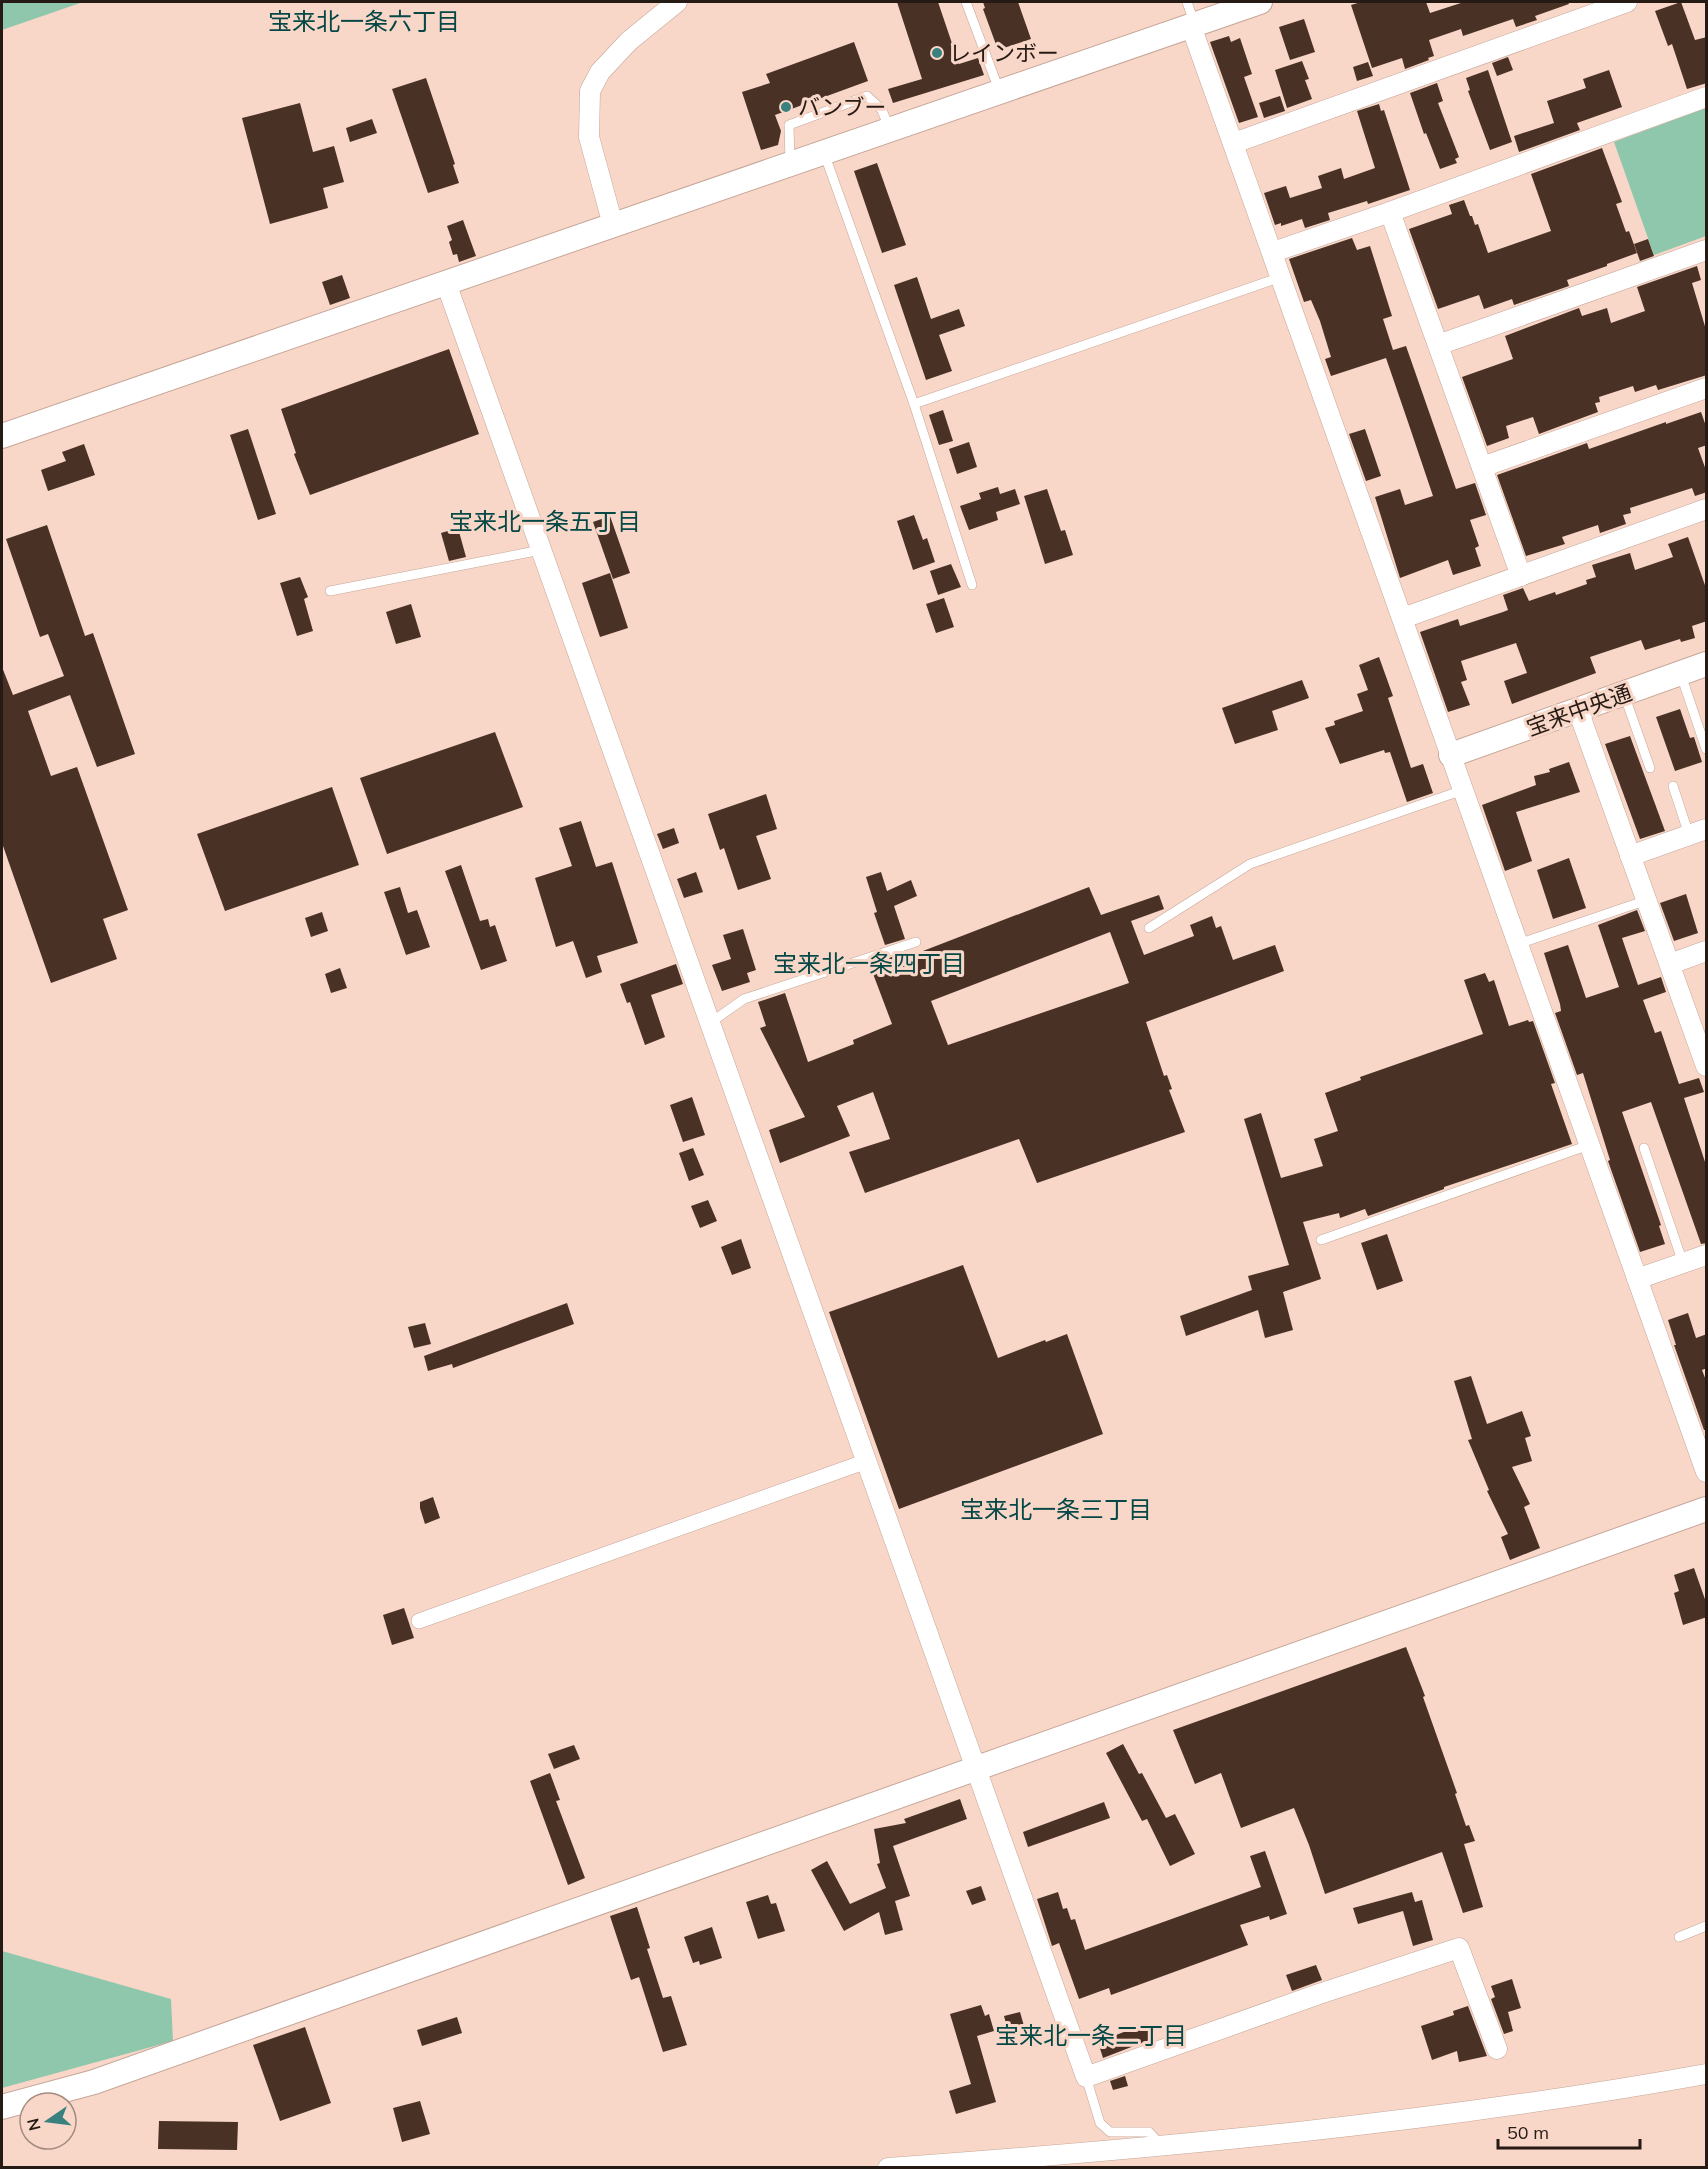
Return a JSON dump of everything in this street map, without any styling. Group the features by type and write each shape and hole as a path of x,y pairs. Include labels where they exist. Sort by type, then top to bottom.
{"street":[{"path":"613,225 589,137 590,91 600,72 629,41 677,2"},
{"path":"2,436 1260,2"},
{"path":"1234,143 1627,2"},
{"path":"1193,25 1707,1472"},
{"path":"1273,252 1707,97"},
{"path":"1390,212 1521,576"},
{"path":"1438,345 1707,250"},
{"path":"446,283 1086,2077 1319,1994 1460,1948 1497,2049"},
{"path":"1482,467 1707,388"},
{"path":"1403,618 1707,509"},
{"name":"宝来中央通","path":"1451,756 1707,664"},
{"path":"1578,710 1707,1066"},
{"path":"1630,856 1698,832"},
{"path":"1670,964 1707,951"},
{"path":"1637,1279 1707,1255"},
{"path":"419,1621 867,1461"},
{"path":"2,2107 94,2082 1707,1509"},
{"path":"888,2168 1247,2139 1525,2104 1707,2074"}],"lane":[{"path":"966,2 1000,92"},
{"path":"1187,2 1193,25"},
{"path":"790,165 789,125 867,96 882,110 890,130"},
{"path":"824,153 914,404 972,585"},
{"path":"914,404 1281,277"},
{"path":"330,591 541,550"},
{"path":"1680,674 1706,749"},
{"path":"1624,694 1650,768"},
{"path":"1673,786 1698,832"},
{"path":"1149,928 1250,864 1463,790"},
{"path":"1518,944 1647,900"},
{"path":"710,1023 744,999 916,942"},
{"path":"1320,1240 1589,1145"},
{"path":"1644,1148 1683,1263"},
{"path":"1679,1937 1707,1926"},
{"path":"1086,2077 1100,2123 1110,2132 1149,2132 1162,2146"}],"green space":[{"path":"2,2 83,2 2,30"},
{"path":"1706,108 1706,236 1654,255 1614,142"},
{"path":"2,1951 171,1999 173,2041 2,2088"}],"building":[{"path":"897,2 938,2 959,64 978,58 984,75 893,103 888,89 922,79"},
{"path":"983,2 1018,2 1031,39 998,50 983,9 985,8"},
{"path":"1361,2 1426,2 1430,13 1464,2 1568,2 1569,4 1535,16 1537,20 1516,27 1513,19 1463,36 1461,29 1429,40 1434,56 1405,69 1402,58 1372,68 1351,5"},
{"path":"1681,2 1695,40 1707,37 1707,83 1687,89 1672,44 1668,46 1655,11"},
{"path":"1304,19 1315,52 1290,60 1279,27"},
{"path":"1229,36 1231,42 1240,38 1252,74 1244,77 1258,117 1239,123 1210,42"},
{"path":"854,42 868,81 775,115 781,131 778,145 761,150 742,92 770,83 766,74"},
{"path":"1508,57 1513,70 1497,76 1492,63"},
{"path":"1302,61 1309,79 1305,80 1312,99 1287,108 1275,70"},
{"path":"1368,62 1373,76 1357,81 1353,67"},
{"path":"1488,70 1512,142 1490,150 1468,91 1470,90 1466,78"},
{"path":"1609,70 1622,107 1577,123 1580,130 1519,152 1514,136 1554,123 1547,101 1586,88 1583,79"},
{"path":"426,78 455,164 453,165 459,183 428,193 392,89"},
{"path":"1437,83 1443,101 1438,103 1459,157 1455,159 1457,163 1440,169 1426,133 1424,134 1410,93"},
{"path":"1280,96 1285,111 1264,118 1259,103"},
{"path":"300,103 313,152 334,146 344,182 323,188 328,208 270,224 242,118"},
{"path":"1379,104 1381,111 1384,110 1410,190 1368,204 1367,201 1328,213 1330,220 1305,228 1302,219 1281,226 1281,223 1275,225 1264,193 1286,186 1290,198 1322,188 1318,176 1341,168 1344,179 1375,168 1357,111"},
{"path":"372,119 377,133 350,142 346,128"},
{"path":"1602,148 1622,202 1616,204 1626,232 1629,231 1637,253 1567,280 1569,286 1514,305 1512,299 1484,309 1479,295 1438,309 1409,229 1452,214 1449,205 1464,200 1475,225 1478,224 1488,253 1551,231 1531,174"},
{"path":"877,163 906,245 882,253 854,171"},
{"path":"463,220 476,256 459,262 457,254 453,255 449,242 452,240 447,226"},
{"path":"1352,238 1357,250 1370,246 1392,316 1383,319 1393,350 1406,346 1456,489 1475,483 1486,515 1470,520 1479,546 1475,548 1481,566 1453,575 1448,560 1400,578 1375,497 1400,489 1405,505 1433,496 1386,358 1331,376 1325,359 1331,357 1320,321 1311,300 1304,302 1289,259"},
{"path":"1648,239 1654,256 1640,261 1634,244"},
{"path":"1697,266 1701,280 1692,283 1707,333 1707,375 1658,390 1656,385 1635,392 1633,386 1599,397 1600,402 1595,403 1598,412 1539,434 1533,417 1506,426 1509,438 1487,446 1462,377 1513,359 1505,336 1579,308 1582,316 1607,308 1611,323 1645,311 1637,287"},
{"path":"342,275 350,298 330,305 322,282"},
{"path":"917,277 931,319 959,309 965,326 939,335 952,371 926,380 894,285"},
{"path":"449,349 479,434 310,495 294,454 296,453 281,409"},
{"path":"943,410 953,441 939,445 929,415"},
{"path":"1701,412 1707,429 1707,445 1698,448 1707,473 1707,492 1695,496 1692,488 1630,508 1631,513 1623,515 1626,524 1600,533 1598,525 1562,537 1565,544 1526,556 1497,475 1587,443 1589,449"},
{"path":"248,429 276,514 258,520 230,435"},
{"path":"1365,429 1381,476 1366,481 1349,434"},
{"path":"969,442 977,467 957,474 949,449"},
{"path":"84,444 95,475 48,491 41,470 66,461 62,452"},
{"path":"998,487 1000,494 1015,489 1020,504 996,512 998,520 969,530 960,506 981,499 979,493"},
{"path":"1047,489 1061,531 1065,530 1073,555 1045,564 1024,496"},
{"path":"914,515 923,540 927,538 935,562 913,570 897,521"},
{"path":"610,516 630,573 613,579 593,522"},
{"path":"47,525 85,636 93,633 135,754 97,767 70,695 28,711 51,776 77,767 128,910 103,919 117,959 51,983 2,843 2,667 13,695 64,676 48,634 40,637 6,539"},
{"path":"458,528 466,557 449,561 441,533"},
{"path":"1688,537 1707,591 1707,621 1692,626 1695,638 1681,642 1680,639 1645,650 1641,640 1590,657 1596,673 1512,704 1504,681 1527,673 1516,643 1461,661 1467,680 1461,682 1470,705 1448,712 1420,632 1458,619 1460,626 1508,610 1503,595 1523,588 1529,601 1555,592 1556,595 1587,584 1586,580 1596,577 1592,565 1630,553 1635,570 1673,557 1668,544"},
{"path":"951,564 961,587 938,595 930,571"},
{"path":"610,573 628,628 600,637 582,583"},
{"path":"300,577 308,597 304,599 313,631 297,636 280,583"},
{"path":"944,598 954,627 936,633 926,604"},
{"path":"411,604 421,637 396,644 386,612"},
{"path":"1379,657 1393,696 1388,698 1411,768 1423,764 1433,793 1407,802 1390,752 1385,753 1384,750 1340,764 1325,728 1335,725 1334,721 1363,711 1357,694 1368,690 1359,665"},
{"path":"1302,680 1309,698 1272,711 1278,730 1235,744 1222,708"},
{"path":"1680,709 1690,738 1694,737 1702,762 1675,771 1656,717"},
{"path":"495,732 523,807 387,854 360,778"},
{"path":"1630,736 1665,831 1640,839 1605,744"},
{"path":"1569,762 1580,792 1516,812 1532,861 1505,871 1482,805 1536,785 1534,776 1550,772 1549,769"},
{"path":"332,787 359,865 225,911 197,834"},
{"path":"766,794 777,829 756,836 771,879 738,890 724,848 720,850 708,814"},
{"path":"581,821 596,867 612,862 638,943 597,956 602,972 586,978 573,941 556,947 535,878 572,866 559,828"},
{"path":"674,828 679,843 663,849 657,834"},
{"path":"1569,858 1586,908 1553,919 1537,870"},
{"path":"461,865 480,921 488,919 490,927 495,925 507,961 481,970 445,871"},
{"path":"696,872 703,892 684,898 677,879"},
{"path":"881,872 887,891 911,880 917,896 894,906 905,939 885,945 874,913 877,912 866,877"},
{"path":"400,887 408,913 417,910 430,947 406,955 384,892"},
{"path":"1089,887 1101,915 1159,895 1164,909 1131,921 1144,955 1194,936 1190,925 1212,916 1216,928 1221,926 1233,960 1275,945 1284,971 1146,1022 1164,1076 1167,1075 1172,1089 1169,1090 1185,1132 1037,1183 1019,1139 865,1193 849,1152 890,1139 873,1092 837,1106 850,1136 780,1163 769,1130 805,1117 760,1028 766,1026 758,1002 785,993 808,1062 854,1044 853,1040 892,1024 872,971 891,964 889,958 909,951 910,956","holes":["1110,932 1129,983 948,1045 931,1001"]},
{"path":"1686,894 1698,933 1674,941 1660,903"},
{"path":"1637,910 1645,931 1622,938 1638,985 1661,977 1666,992 1643,1000 1655,1033 1661,1031 1679,1084 1699,1078 1704,1092 1684,1098 1707,1168 1707,1243 1701,1244 1651,1102 1622,1112 1661,1225 1659,1226 1665,1244 1640,1252 1608,1161 1610,1160 1583,1073 1577,1075 1555,1013 1561,1011 1560,1004 1544,953 1568,945 1586,998 1619,987 1598,925"},
{"path":"322,912 328,931 311,937 305,918"},
{"path":"743,929 756,970 747,973 750,982 722,991 712,965 731,959 723,935"},
{"path":"676,964 683,984 651,995 665,1037 645,1045 630,1002 627,1003 620,984"},
{"path":"340,968 347,988 331,993 325,974"},
{"path":"1485,973 1489,982 1494,980 1509,1026 1528,1020 1533,1021 1555,1083 1551,1084 1572,1144 1444,1187 1444,1189 1368,1216 1365,1209 1340,1218 1339,1213 1303,1222 1321,1279 1283,1292 1293,1330 1265,1338 1258,1310 1186,1336 1180,1316 1252,1290 1248,1276 1289,1265 1244,1119 1261,1113 1281,1178 1323,1166 1314,1139 1338,1131 1325,1093 1361,1080 1360,1077 1483,1034 1464,980"},
{"path":"692,1097 705,1135 683,1142 670,1105"},
{"path":"693,1148 704,1175 689,1181 679,1153"},
{"path":"708,1200 717,1221 700,1228 691,1206"},
{"path":"1387,1234 1403,1281 1377,1290 1361,1243"},
{"path":"741,1239 751,1268 732,1275 721,1247"},
{"path":"963,1265 998,1358 1067,1334 1103,1434 899,1509 829,1312"},
{"path":"567,1303 574,1324 453,1368 452,1364 428,1371 424,1356"},
{"path":"1688,1313 1696,1338 1707,1334 1707,1368 1702,1370 1707,1383 1707,1430 1704,1430 1674,1345 1676,1345 1668,1320"},
{"path":"425,1323 431,1344 414,1348 408,1327"},
{"path":"1471,1376 1487,1424 1522,1411 1531,1436 1525,1438 1532,1461 1512,1467 1530,1504 1524,1507 1540,1548 1510,1560 1501,1537 1508,1534 1487,1491 1489,1490 1468,1440 1472,1439 1454,1381"},
{"path":"433,1497 440,1518 425,1524 420,1502"},
{"path":"1694,1568 1707,1605 1707,1617 1683,1625 1674,1593 1679,1591 1674,1575"},
{"path":"404,1608 414,1638 392,1645 383,1615"},
{"path":"1406,1647 1425,1696 1423,1697 1457,1793 1455,1794 1466,1826 1469,1825 1475,1841 1464,1844 1483,1907 1463,1913 1442,1852 1325,1894 1294,1808 1241,1828 1221,1773 1195,1784 1173,1730"},
{"path":"1123,1744 1139,1774 1142,1773 1166,1818 1175,1814 1195,1854 1170,1866 1147,1819 1142,1821 1106,1753"},
{"path":"574,1745 580,1759 554,1769 548,1754"},
{"path":"550,1773 560,1800 556,1801 585,1878 568,1885 530,1781"},
{"path":"960,1799 967,1819 893,1846 910,1896 895,1901 903,1930 885,1935 879,1912 844,1931 811,1870 827,1861 850,1904 886,1888 877,1864 880,1863 874,1829 906,1823 904,1819"},
{"path":"1104,1802 1110,1818 1028,1847 1023,1832"},
{"path":"1265,1851 1287,1914 1270,1920 1269,1916 1240,1925 1248,1945 1111,1995 1109,1988 1079,1999 1059,1943 1052,1946 1037,1899 1058,1892 1063,1909 1067,1908 1071,1920 1075,1919 1085,1950 1261,1887 1250,1856"},
{"path":"981,1886 986,1900 972,1905 966,1891"},
{"path":"1412,1892 1415,1902 1422,1900 1433,1940 1413,1946 1403,1911 1358,1924 1353,1908"},
{"path":"768,1895 771,1904 776,1903 785,1931 758,1939 746,1902"},
{"path":"637,1907 650,1948 647,1949 663,1998 671,1996 687,2045 663,2052 639,1977 631,1980 610,1916"},
{"path":"712,1927 722,1958 700,1965 699,1961 693,1963 684,1937"},
{"path":"1316,1965 1322,1980 1292,1991 1286,1975"},
{"path":"1512,1979 1521,2008 1508,2012 1513,2031 1504,2034 1491,1999 1495,1997 1491,1986"},
{"path":"981,2005 985,2016 989,2014 994,2031 977,2036 996,2102 956,2114 949,2091 971,2084 950,2014"},
{"path":"1468,2006 1487,2056 1459,2062 1457,2051 1432,2060 1421,2026 1454,2015 1453,2011"},
{"path":"1020,2012 1024,2026 1008,2031 1004,2016"},
{"path":"457,2017 462,2033 422,2046 417,2030"},
{"path":"1147,2023 1152,2039 1103,2058 1098,2042"},
{"path":"305,2027 331,2103 280,2121 253,2045"},
{"path":"1125,2076 1128,2086 1113,2090 1110,2081"},
{"path":"420,2101 430,2134 402,2142 393,2108"},
{"path":"159,2121 238,2122 237,2150 158,2149"}],"place":[{"name":"レインボー","path":"937,53"},
{"name":"バンブー","path":"786,107"}],"district":[{"name":"宝来北一条六丁目","path":"364,22"},
{"name":"宝来北一条五丁目","path":"545,522"},
{"name":"宝来北一条四丁目","path":"869,964"},
{"name":"宝来北一条三丁目","path":"1056,1510"},
{"name":"宝来北一条二丁目","path":"1091,2036"}]}
